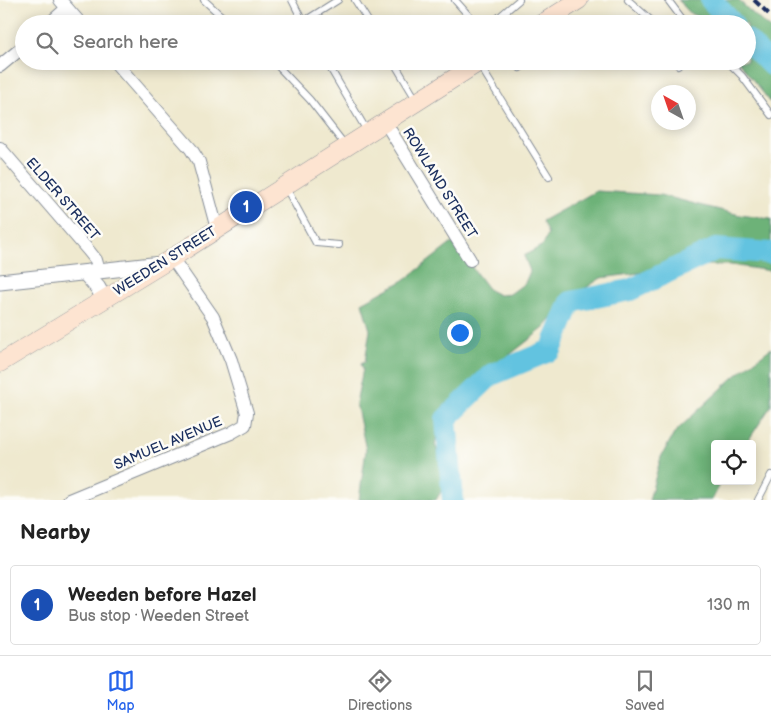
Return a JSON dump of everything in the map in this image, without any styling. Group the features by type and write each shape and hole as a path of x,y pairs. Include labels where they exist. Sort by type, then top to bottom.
{"main road":[{"path":"552,15 561,7 579,0"},
{"name":"WEEDEN STREET","path":"0,364 168,261 367,132 467,70"}],"street":[{"path":"56,15 64,4 73,15"},
{"path":"0,66 15,54"},
{"path":"122,70 191,149 199,162 217,229"},
{"name":"ROWLAND STREET","path":"385,122 470,260"},
{"name":"ELDER STREET","path":"0,148 96,260 92,272"},
{"path":"0,282 168,261"},
{"name":"SAMUEL AVENUE","path":"69,500 231,433 245,424 247,413 232,360 212,316 168,261"},
{"path":"92,272 104,299"}],"lane":[{"path":"204,0 221,15"},
{"path":"292,0 300,15"},
{"path":"316,15 338,0"},
{"path":"355,0 364,15"},
{"path":"455,0 468,15"},
{"path":"502,15 519,0"},
{"path":"628,0 644,15"},
{"path":"668,0 679,15"},
{"path":"282,70 310,100 346,146"},
{"path":"331,70 367,132"},
{"path":"398,70 418,102"},
{"path":"484,70 549,177"},
{"path":"736,70 771,115"},
{"path":"285,185 316,243 339,245"},
{"path":"758,500 771,475"}],"green space":[{"path":"678,0 738,0 754,15 694,15 691,14"},
{"path":"756,16 771,30 771,103 745,70 756,70"},
{"path":"596,191 660,195 740,215 771,219 771,271 731,265 700,265 601,278 569,299 544,328 443,407 435,445 450,476 436,500 359,500 366,450 356,403 363,369 361,364 365,362 370,330 362,303 406,279 452,243 489,290 499,295 510,294 525,283 530,271 524,256 543,245 548,234 542,221"},
{"path":"771,348 771,406 749,440 711,440 711,485 720,485 712,500 649,500 661,457 675,432 734,377"}],"waterway":[{"path":"711,0 725,15"},
{"path":"756,49 771,65"},
{"path":"453,500 446,419 491,375 551,350 571,302 630,290 716,249 771,253"}],"railway":[{"path":"754,0 771,16"}],"place":[{"name":"Weeden before Hazel","path":"246,207"}]}
